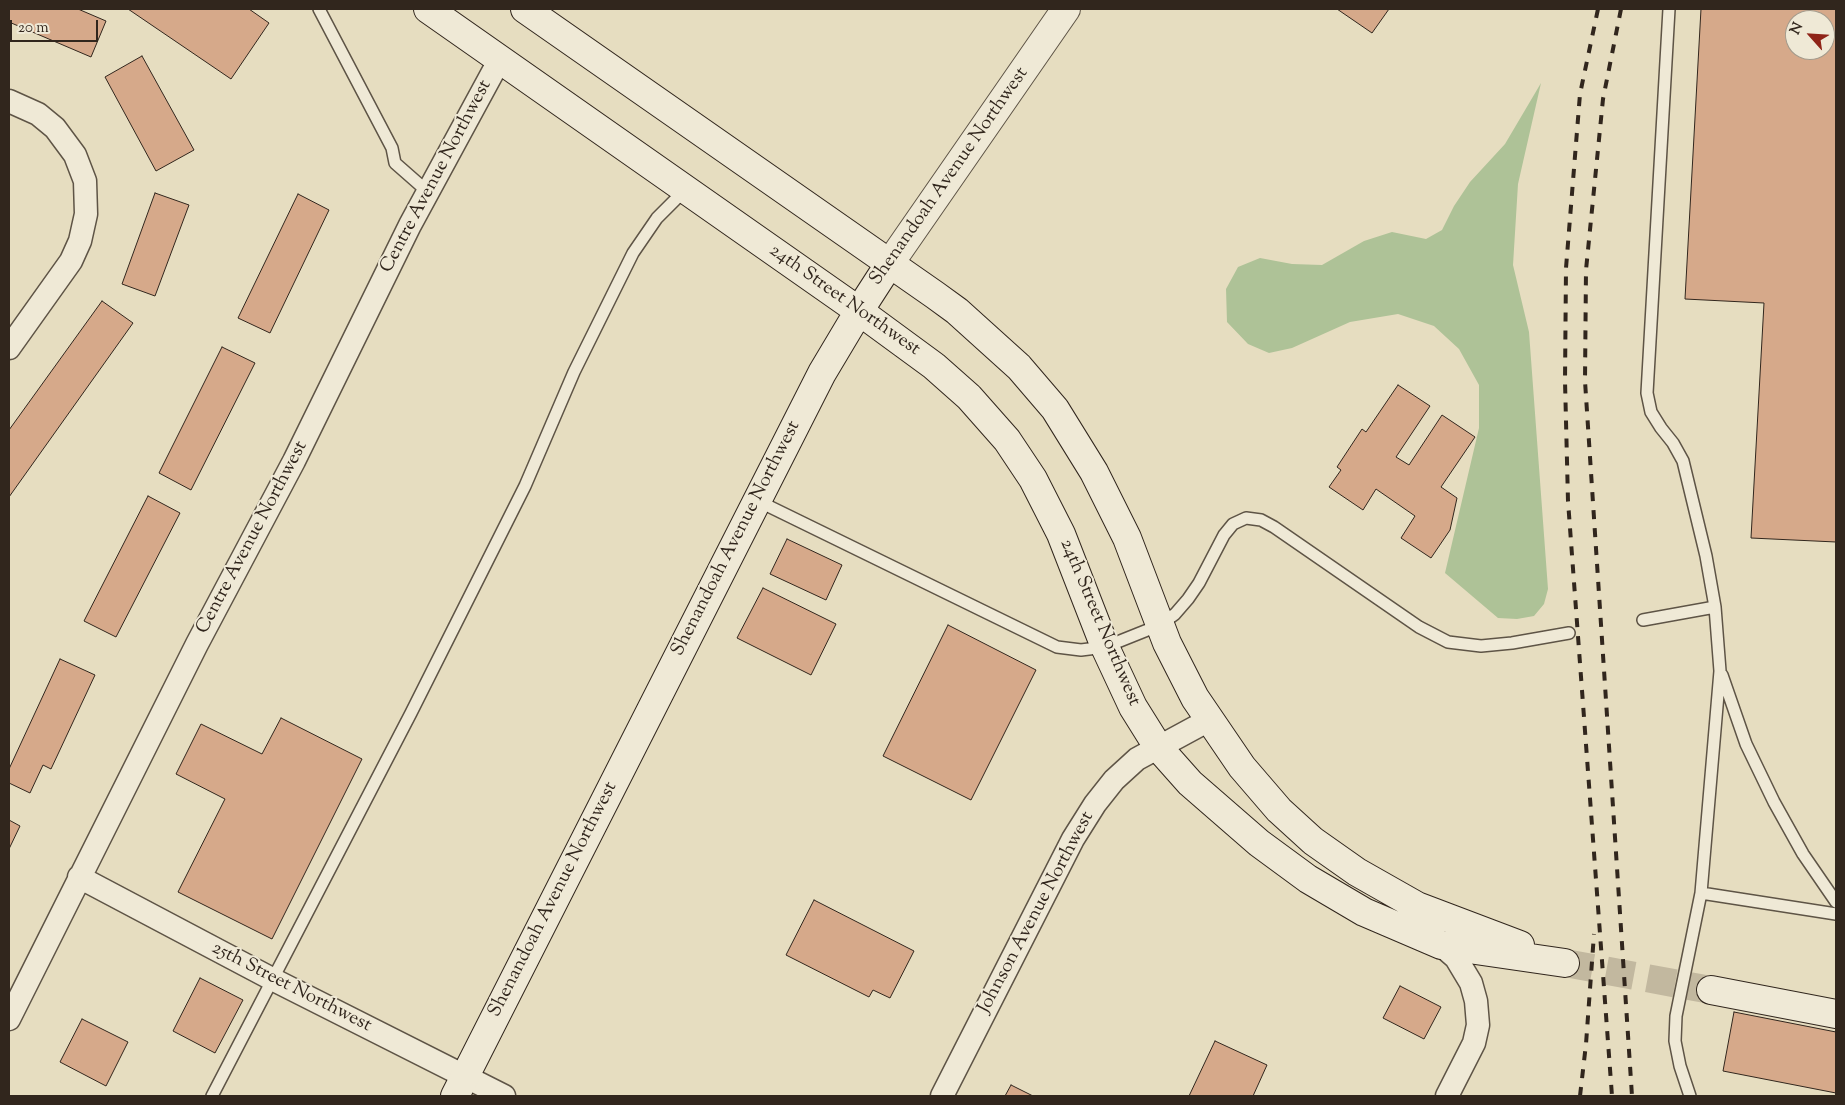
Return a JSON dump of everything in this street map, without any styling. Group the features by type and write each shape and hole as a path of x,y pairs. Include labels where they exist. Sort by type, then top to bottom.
{"main road":[{"name":"24th Street Northwest","path":"428,9 858,311 934,366 968,396 1007,440 1034,479 1062,534 1104,646 1133,707 1158,747 1190,783 1259,843 1308,879 1364,912 1441,945 1566,963 1417,906 1358,872 1313,841 1280,810 1242,767 1195,698 1167,643 1122,530 1094,472 1055,409 1018,367 957,311 531,11"},
{"name":"Shenandoah Avenue Northwest","path":"460,1086 822,373 858,311 890,263 1066,9"},
{"path":"1711,990 1836,1014"}],"street":[{"name":"Centre Avenue Northwest","path":"9,1018 197,644 294,461 428,192 500,59"},
{"path":"9,101 38,114 55,128 75,155 85,181 86,214 80,241 71,261 9,348"},
{"name":"Johnson Avenue Northwest","path":"942,1096 1074,839 1095,804 1114,780 1137,759 1209,720"},
{"name":"25th Street Northwest","path":"79,876 272,979 460,1086 504,1096"},
{"path":"1441,945 1456,958 1471,982 1476,1001 1478,1025 1474,1043 1447,1096"}],"lane":[{"path":"319,9 392,148 395,163 428,192"},
{"path":"1669,9 1647,393 1651,412 1673,442 1683,461 1706,556 1715,607 1720,671 1701,893 1676,1016 1675,1041 1680,1066 1690,1096"},
{"path":"212,1096 411,712 524,486 574,372 633,253 656,218 686,189"},
{"path":"756,500 1057,647 1081,650 1104,646 1160,625 1175,614 1188,599 1199,583 1224,535 1234,524 1246,518 1261,520 1274,527 1419,627 1448,642 1481,646 1512,643 1569,633"},
{"path":"1643,620 1715,607"},
{"path":"1720,671 1746,744 1774,802 1803,854 1836,902"},
{"path":"1701,893 1836,914"}],"green space":[{"path":"1541,83 1518,184 1513,265 1529,332 1548,589 1544,604 1534,616 1517,619 1498,618 1445,573 1479,428 1479,385 1459,349 1434,326 1398,314 1350,322 1292,348 1269,353 1248,344 1227,322 1226,289 1238,267 1260,258 1292,264 1322,265 1364,241 1392,232 1426,239 1442,230 1454,206 1470,182 1505,144"}],"building":[{"path":"9,9 78,9 106,21 91,57 9,22"},
{"path":"128,9 249,9 269,23 231,79"},
{"path":"1337,9 1389,9 1372,33"},
{"path":"1701,9 1836,9 1836,542 1751,538 1764,303 1685,299"},
{"path":"142,56 194,150 156,171 105,77"},
{"path":"155,193 189,205 155,296 122,284"},
{"path":"298,194 329,210 270,333 238,318"},
{"path":"102,301 133,323 9,497 9,430"},
{"path":"222,347 255,363 191,490 159,473"},
{"path":"1398,385 1430,406 1396,457 1409,465 1442,415 1475,437 1441,487 1457,498 1450,530 1431,558 1401,538 1415,516 1376,489 1363,510 1329,487 1341,470 1337,467 1362,429 1366,432"},
{"path":"148,496 180,513 116,637 84,621"},
{"path":"787,539 842,565 826,600 770,574"},
{"path":"763,588 836,624 811,675 737,638"},
{"path":"948,625 1036,670 971,800 883,756"},
{"path":"60,659 95,675 51,769 43,765 30,793 9,783 9,769"},
{"path":"281,718 362,759 272,939 178,892 225,799 176,774 201,724 262,754"},
{"path":"9,820 20,826 9,849"},
{"path":"814,900 914,951 890,998 873,990 869,997 786,955"},
{"path":"200,978 243,1000 215,1053 173,1031"},
{"path":"1400,986 1441,1007 1424,1039 1383,1018"},
{"path":"1734,1012 1836,1032 1836,1093 1723,1071"},
{"path":"82,1019 128,1042 106,1086 60,1062"},
{"path":"1215,1041 1267,1065 1253,1096 1189,1096"},
{"path":"1011,1085 1033,1096 1005,1096"}],"tunnel":[{"path":"1565,963 1711,990"}],"railway":[{"path":"1598,9 1580,94 1566,268 1565,381 1568,501 1612,1096"},
{"path":"1621,9 1603,99 1586,270 1585,381 1632,1096"},
{"path":"1580,1096 1586,1044 1594,934"}]}
